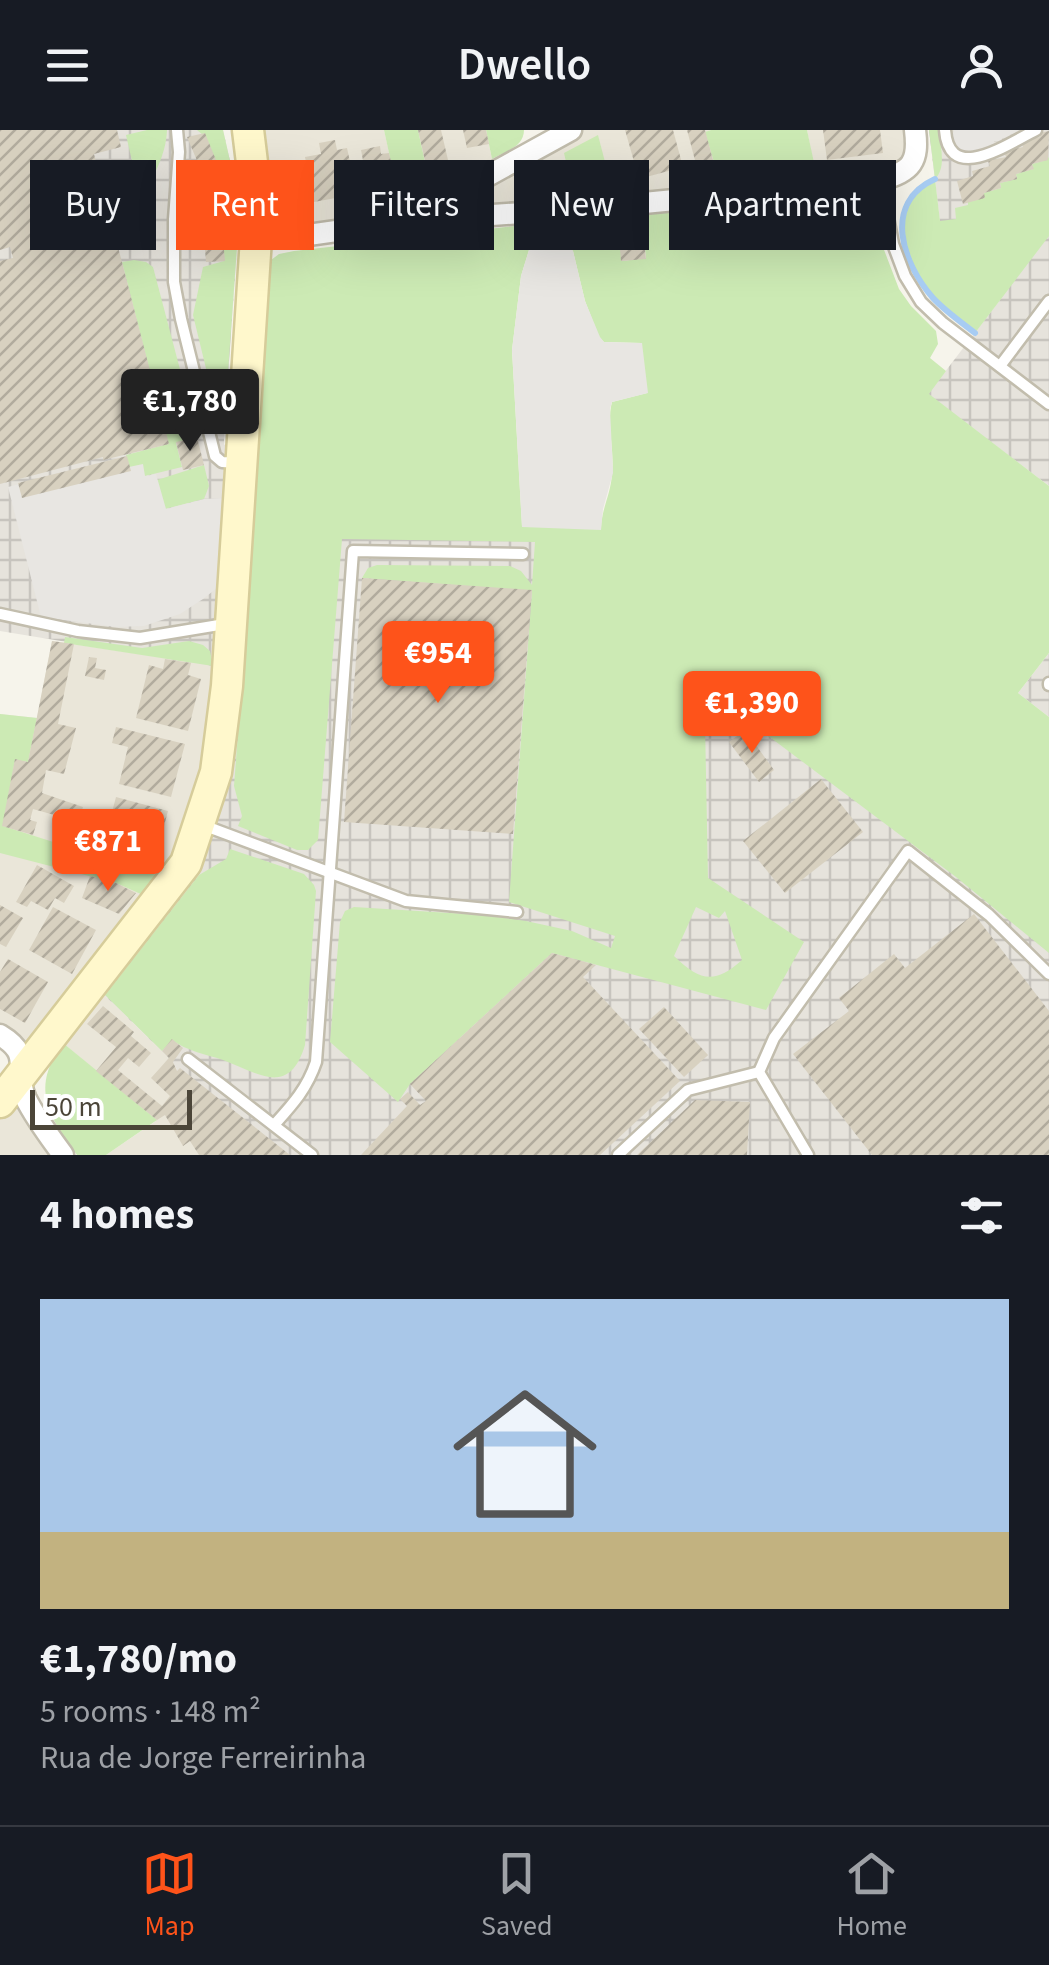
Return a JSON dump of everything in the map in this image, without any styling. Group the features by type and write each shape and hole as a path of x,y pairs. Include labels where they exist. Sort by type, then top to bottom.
{"street":[{"path":"248,130 252,160"},
{"path":"494,166 538,138 571,130"},
{"path":"896,175 914,161 918,148 915,130"},
{"path":"494,215 669,201"},
{"path":"10,1077 186,863 216,772 225,711 255,250"},
{"path":"0,1036 14,1044 22,1059 0,1102"},
{"path":"10,1077 63,1155"}],"lane":[{"path":"177,130 173,254 181,319 215,456 222,462 242,463"},
{"path":"945,130 952,154 963,158 978,158 1036,130"},
{"path":"895,250 912,290 943,324 1049,404"},
{"path":"1000,366 1049,301"},
{"path":"274,1125 301,1096 316,1062 353,552 523,554"},
{"path":"0,614 78,631 140,638 231,623"},
{"path":"199,824 406,901 517,912"},
{"path":"758,1072 774,1038 908,852 989,915 1049,974"},
{"path":"188,1058 312,1155"},
{"path":"618,1155 688,1090 758,1072"},
{"path":"758,1072 808,1155"}],"shaded area":[{"path":"0,130 223,130 230,160 176,160 176,250 237,250 213,666 0,631"},
{"path":"251,130 384,130 391,160 334,160 334,227 314,230 314,160 253,160"},
{"path":"418,130 486,130 492,160 424,160"},
{"path":"579,130 711,130 706,132 713,160 669,160 669,195 649,197 649,160 524,160"},
{"path":"807,130 913,130 904,168 896,169 896,160 813,160"},
{"path":"929,130 1049,130 1049,486 928,394 1000,300 944,256"},
{"path":"954,130 1018,133 977,152 965,152 952,139"},
{"path":"514,165 514,208 494,209 494,176"},
{"path":"529,250 572,250 585,301 600,337 604,342 642,343 648,393 612,402 610,409 613,473 601,530 522,527 512,350 521,276"},
{"path":"126,456 129,467 143,464 145,476 156,474 166,509 224,498 217,588 180,614 144,626 116,627 41,617 8,487"},
{"path":"239,535 702,544 763,708 1049,938 1049,1155 211,1155 173,1062 95,986 189,865"},
{"path":"52,641 226,667 183,862 34,1055 0,1032 0,714 37,718"},
{"path":"1049,653 1049,717 1018,693"},
{"path":"95,986 173,1062 211,1155 106,1155 156,1121 63,1043"},
{"path":"18,1083 59,1155 0,1155 0,1106"}],"green space":[{"path":"167,130 156,170 156,160 132,160 126,135"},
{"path":"197,130 223,130 230,160 207,160 203,135"},
{"path":"384,130 418,130 425,160 391,160"},
{"path":"486,130 524,130 517,145 492,159"},
{"path":"807,130 813,160 713,160 705,132"},
{"path":"929,130 939,130 942,162 935,179"},
{"path":"598,135 604,160 566,160 564,153"},
{"path":"1049,157 1049,236 975,333 933,298 912,268 906,251 902,235 908,204 935,179 940,221 956,219 955,208 1001,188 1000,183 1017,179 1016,174 1033,169 1032,164"},
{"path":"669,211 669,250 884,250 899,289 936,331 938,344 930,358 946,371 929,394 1049,486 1049,653 1018,693 1049,717 1049,953 956,877 755,726 705,723 708,878 804,942 766,1010 552,953 410,1084 398,1102 330,1042 340,922 345,911 354,907 526,921 572,931 611,948 615,936 509,902 532,591 362,578 368,568 377,565 510,566 521,571 532,585 535,542 342,539 318,840 308,850 297,850 238,826 242,816 234,786 271,260 279,254 334,246 334,250 494,250 494,228 514,226 514,250 529,250 521,276 512,350 522,526 601,529 612,474 612,402 647,393 641,343 604,342 599,337 572,250 621,250 622,261 646,258 649,212","holes":["696,907 719,918 725,911 742,960 715,976 700,975 674,956"]},
{"path":"222,250 237,250 227,386 211,389 193,315 203,267 224,261"},
{"path":"134,260 153,267 192,415 163,423 122,262"},
{"path":"194,424 197,437 176,443 182,467 145,476 129,467 126,455 168,444 165,431"},
{"path":"204,465 209,486 204,499 165,509 157,480"},
{"path":"65,637 142,648 189,641 210,651 213,666 64,643"},
{"path":"0,714 37,718 28,762 15,760 3,826 157,875 143,895 116,883 0,853"},
{"path":"230,849 304,874 316,891 305,1045 290,1072 281,1076 260,1075 172,1040 162,1051 105,995 199,875 226,859"},
{"path":"63,1043 157,1120 106,1155 77,1155 51,1114 45,1088 53,1059"}],"building":[{"path":"0,130 117,130 121,147 94,154 96,160 30,160 30,250 119,250 169,444 0,484 0,261 13,258 10,247 0,250"},
{"path":"418,130 441,130 448,160 425,160"},
{"path":"463,130 486,130 489,144 467,148"},
{"path":"625,130 673,130 681,160 669,160 669,171 649,176 649,160 634,160"},
{"path":"687,130 705,130 713,160 695,160"},
{"path":"823,130 880,130 883,153 827,160"},
{"path":"1049,131 1048,160 1032,164 1034,169 1016,174 1017,179 1000,183 1001,188 984,193 985,198 963,204 957,181 990,166 988,161 1006,157 1004,151 1023,147 1021,141"},
{"path":"205,133 216,160 197,160 187,137"},
{"path":"335,140 337,150 347,148 350,160 334,160 334,198 314,202 314,160 305,157 321,154 319,143"},
{"path":"380,146 381,154 389,153 391,160 363,160 361,150"},
{"path":"205,250 224,250 225,261 206,262"},
{"path":"620,250 645,250 646,259 621,261"},
{"path":"197,437 204,465 183,470 176,442"},
{"path":"127,456 131,471 22,498 18,483"},
{"path":"362,578 532,590 513,834 344,822"},
{"path":"52,641 74,644 58,724 76,728 64,774 46,770 42,793 83,807 81,814 99,819 97,827 33,809 30,820 37,822 33,835 2,826 15,759 28,762"},
{"path":"89,657 97,658 95,668 106,670 104,680 85,676"},
{"path":"165,659 191,663 188,675 201,679 188,731 136,718 149,665 163,669"},
{"path":"116,727 185,744 171,797 119,784 128,747 112,743"},
{"path":"745,730 774,770 759,782 729,742"},
{"path":"821,779 863,832 785,893 743,841"},
{"path":"116,797 168,811 154,864 102,850"},
{"path":"37,865 74,886 64,903 55,898 48,910 31,901 27,907 16,902"},
{"path":"90,876 136,893 119,914 82,898"},
{"path":"0,905 23,918 6,947 0,944"},
{"path":"53,907 96,930 72,974 29,950"},
{"path":"974,914 1049,1011 1049,1155 872,1155 793,1054 849,1011 839,998 894,954 905,968"},
{"path":"552,953 596,965 583,977 680,1081 600,1155 361,1155 407,1106 400,1099 408,1092 420,1105 426,1101 410,1084"},
{"path":"8,959 48,982 25,1023 0,1009 0,972"},
{"path":"103,1006 134,1032 131,1036 151,1053 139,1067 128,1058 118,1070 162,1106 170,1096 151,1078 169,1058 162,1051 172,1039 183,1048 173,1062 177,1071 180,1068 290,1155 199,1155 190,1141 183,1146 165,1115 157,1120 96,1071 116,1047 87,1024"},
{"path":"664,1007 708,1055 684,1077 639,1029"},
{"path":"695,1100 750,1102 747,1155 637,1155"}],"waterway":[{"path":"935,179 918,190 908,203 902,234 906,251 933,298 975,333"}]}
